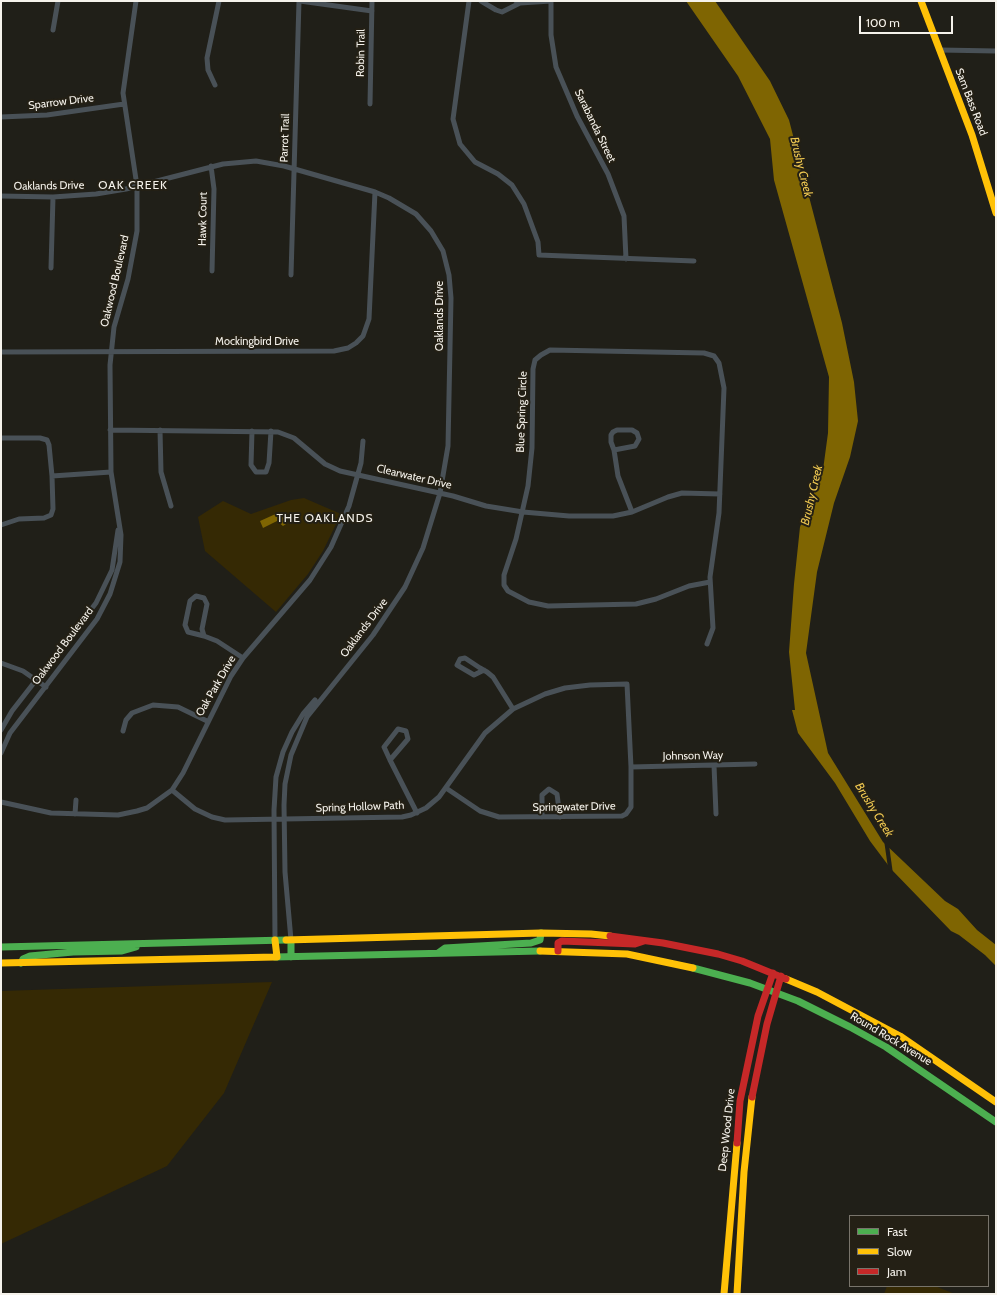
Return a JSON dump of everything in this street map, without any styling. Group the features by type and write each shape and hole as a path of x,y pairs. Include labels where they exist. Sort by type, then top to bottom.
{"main road":[{"name":"Sam Bass Road","path":"921,1 972,136 996,213"},
{"name":"Round Rock Avenue","path":"1,947 541,933 591,934 646,940 718,954 781,976 817,992 887,1028 996,1102"},
{"path":"436,954 445,948 531,943 540,940 541,933"},
{"path":"275,940 277,957"},
{"path":"291,940 291,957"},
{"path":"558,951 558,944 562,941 635,944 646,940"},
{"path":"21,963 24,959 30,956 73,952 122,951 144,944"},
{"name":"Round Rock Avenue","path":"1,963 558,951 608,953 642,957 720,974 767,989 828,1015 903,1057 996,1122"},
{"name":"Deep Wood Drive","path":"724,1294 740,1101 754,1033 772,973"},
{"name":"Deep Wood Drive","path":"737,1294 744,1172 754,1082 767,1024 781,976"}],"street":[{"path":"53,30 58,1"},
{"name":"Oakwood Boulevard","path":"1,753 10,733 98,619 110,594 118,570 121,551 118,519 110,472 111,351 114,327 134,253 137,223 137,186 124,104 123,82 136,1"},
{"path":"215,85 208,70 207,58 218,1"},
{"path":"300,1 372,11"},
{"name":"Parrot Trail","path":"291,275 300,1"},
{"name":"Robin Trail","path":"370,104 372,1"},
{"path":"469,1 453,119 460,144 474,162 498,174 512,185 524,204 538,242 539,255 694,261"},
{"path":"481,1 502,12 518,2 551,1"},
{"name":"Sarabanda Street","path":"551,1 551,35 556,67 577,116 608,174 624,216 626,259"},
{"path":"940,50 996,51"},
{"name":"Sparrow Drive","path":"1,117 46,115 124,104"},
{"name":"Oaklands Drive","path":"1,196 53,197 96,194 137,186 211,166 234,162 256,161 294,169 375,192 399,203 416,214 424,223 442,251 449,275 451,298 448,446 440,493 423,548 405,587 373,635 307,717 298,735 287,770 284,818 285,872 291,940"},
{"name":"Hawk Court","path":"211,166 214,189 212,271"},
{"name":"Mockingbird Drive","path":"1,352 334,351 353,346 363,336 369,319 375,192"},
{"path":"51,268 53,197"},
{"name":"Blue Spring Circle","path":"550,350 704,353 714,356 719,362 724,388 720,494 717,536 710,582 689,586 656,600 636,604 548,606 529,602 510,593 504,585 503,580 523,512 532,448 533,369 535,360 541,354 550,350"},
{"name":"Clearwater Drive","path":"110,430 271,431 294,438 325,464 333,468 440,493 486,506 523,512 580,517 613,516 632,512 668,497 682,493 720,494"},
{"path":"160,430 161,472 171,506"},
{"path":"614,450 635,446 640,439 637,433 632,430 617,430 611,435 618,476 632,512"},
{"path":"252,431 251,465 256,472 266,472 269,463 271,431"},
{"path":"1,438 40,438 47,440 49,445 52,476 53,509 51,515 44,518 19,519 1,525"},
{"name":"Oak Park Drive","path":"1,802 51,813 118,815 137,812 156,803 172,790 183,773 207,721 231,676 243,658 296,596 319,566 350,506 361,463 363,441"},
{"path":"52,476 110,472"},
{"name":"Oakwood Boulevard","path":"1,730 12,711 90,612 104,588 114,562 118,519"},
{"path":"707,644 714,628 710,582"},
{"path":"204,636 202,629 207,604 204,598 196,596 190,601 185,625 188,632 217,641 243,658"},
{"path":"484,670 474,675 457,665 460,660 465,658 484,670 493,677 513,709"},
{"path":"1,663 23,671 46,686"},
{"name":"Oaklands Drive","path":"275,940 274,819 276,777 282,752 303,714 334,682"},
{"name":"Spring Hollow Path","path":"172,790 195,809 212,817 225,820 402,817 417,813 432,804 446,788 485,733 513,709 545,694 565,688 590,685 627,684"},
{"name":"Springwater Drive","path":"446,788 471,806 490,815 504,818 622,816 626,814 631,807 631,767 627,684"},
{"path":"123,731 126,720 132,713 153,705 178,707 207,721"},
{"path":"390,760 408,739 406,731 398,729 384,747 390,760 417,813"},
{"name":"Johnson Way","path":"631,767 755,764"},
{"path":"714,766 716,814"},
{"path":"542,817 542,795 549,789 557,794 560,817"},
{"path":"75,814 76,800"}],"shaded area":[{"path":"304,498 341,514 323,551 308,574 276,612 205,551 198,517 223,501 251,514 291,500"},
{"path":"272,982 224,1093 167,1166 1,1244 1,991"},
{"path":"887,1287 938,1287 955,1294 884,1294"}],"water":[{"name":"Brushy Creek","path":"686,1 715,1 770,81 789,120 842,323 854,382 858,421 850,457 834,503 817,572 806,653 828,753 883,842 945,901 958,909 977,930 996,945 996,966 985,955 959,935 951,931 891,869 870,841 835,783 798,733 792,710 795,710 789,652 794,584 800,527 823,470 828,433 829,377 774,180 770,139 738,76"},
{"path":"280,512 286,524 283,526 277,521 263,528 260,521"}],"pier":[{"path":"884,840 889,845 893,874 888,868"}],"traffic: fast":[{"path":"438,953 445,948 531,943 540,940 541,933"},
{"path":"1,947 286,940"},
{"path":"291,940 291,957"},
{"path":"21,963 23,959 30,956 73,952 122,951 136,947"},
{"path":"275,957 540,951"},
{"path":"693,968 750,983 798,1001 850,1027 886,1047 996,1122"}],"traffic: slow":[{"path":"921,1 972,135 996,213"},
{"path":"286,940 541,933 610,936"},
{"path":"275,940 277,957"},
{"path":"540,951 627,954 693,968"},
{"path":"1,963 275,957"},
{"path":"786,979 817,992 900,1036 996,1102"},
{"path":"737,1294 744,1172 752,1097"},
{"path":"724,1294 737,1143"}],"traffic: jam":[{"path":"610,936 663,943 718,954 742,961 786,979"},
{"path":"558,951 558,943 562,941 635,944 644,941"},
{"path":"737,1143 740,1101 758,1016 773,973"},
{"path":"752,1097 767,1024 781,976"}],"district":[{"name":"OAK CREEK","path":"133,185"},
{"name":"THE OAKLANDS","path":"325,518"}]}
